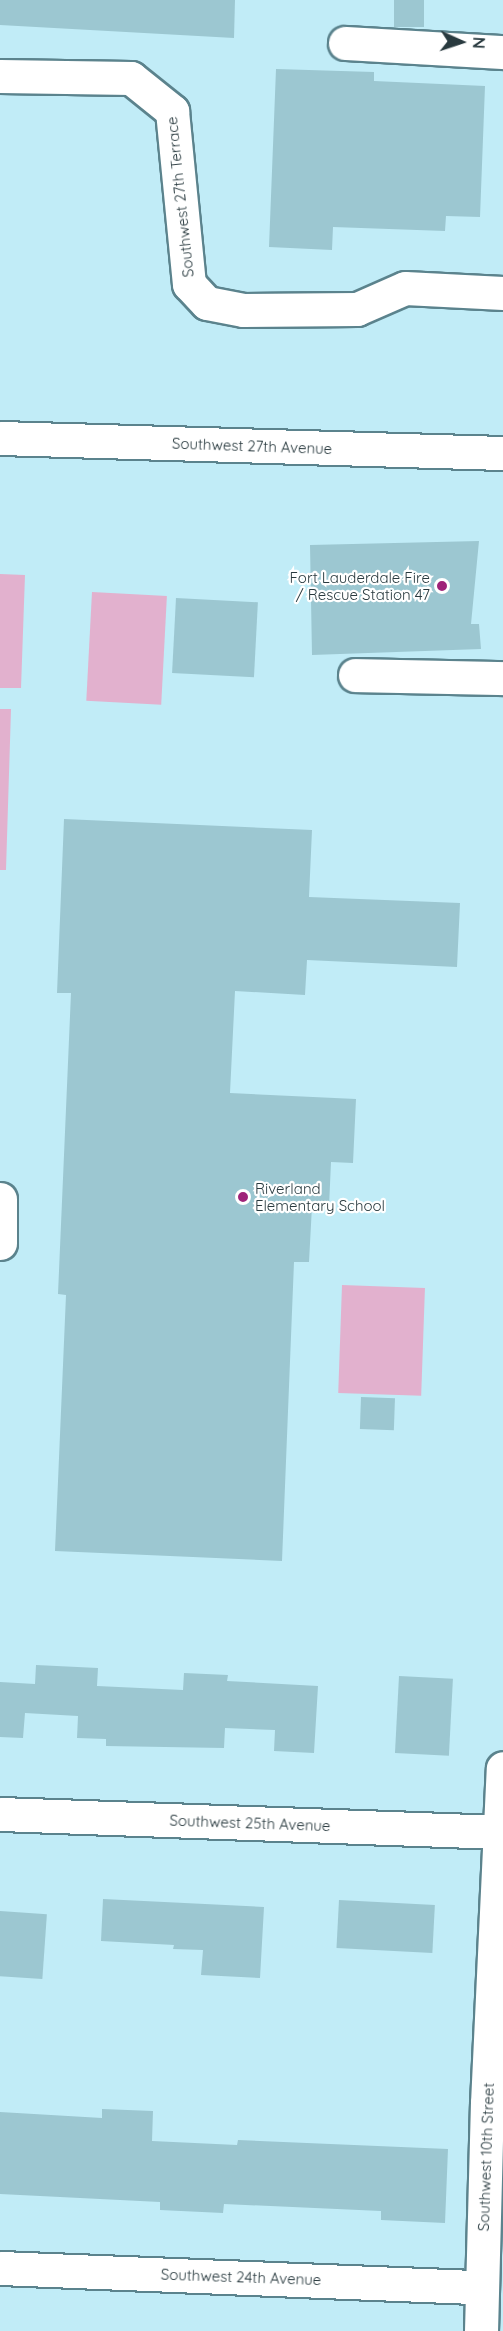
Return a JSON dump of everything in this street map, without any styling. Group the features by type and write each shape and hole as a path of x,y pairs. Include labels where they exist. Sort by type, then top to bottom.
{"street":[{"path":"345,43 503,52"},
{"name":"Southwest 27th Terrace","path":"0,76 131,78 172,111 189,284 207,303 243,310 357,309 405,288 503,293"},
{"name":"Southwest 27th Avenue","path":"0,438 503,453"},
{"path":"355,675 503,678"},
{"path":"0,1199 0,1243"},
{"name":"Southwest 10th Street","path":"481,2331 495,2103 503,1768"},
{"name":"Southwest 25th Avenue","path":"0,1814 500,1832"},
{"name":"Southwest 24th Avenue","path":"0,2268 482,2287"}],"shaded area":[{"path":"0,574 25,575 21,688 0,688"},
{"path":"92,592 167,596 161,705 86,701"},
{"path":"0,709 11,709 6,870 0,870"},
{"path":"342,1285 425,1288 421,1396 338,1393"}],"building":[{"path":"0,0 235,0 234,38 0,25"},
{"path":"394,0 424,0 424,27 394,27"},
{"path":"276,69 374,72 374,81 485,86 480,217 446,216 445,231 333,227 332,250 269,247"},
{"path":"479,541 471,624 479,624 481,649 312,655 310,545"},
{"path":"176,598 258,602 254,677 172,673"},
{"path":"64,819 312,830 309,897 460,903 457,967 307,960 305,995 235,991 230,1093 356,1099 353,1163 331,1162 329,1207 312,1206 309,1262 294,1262 282,1561 55,1551 66,1295 58,1294 71,993 57,993"},
{"path":"361,1397 395,1398 394,1430 360,1429"},
{"path":"36,1665 98,1668 97,1686 183,1690 184,1673 228,1675 227,1681 318,1686 314,1753 274,1751 275,1730 225,1728 224,1748 106,1746 106,1739 77,1738 78,1716 25,1713 23,1738 0,1737 0,1682 35,1684"},
{"path":"399,1676 453,1679 449,1756 395,1753"},
{"path":"103,1899 264,1907 260,1978 201,1975 203,1950 173,1949 174,1945 101,1941"},
{"path":"339,1900 435,1905 432,1953 336,1948"},
{"path":"0,1911 47,1914 42,1979 0,1976"},
{"path":"102,2109 153,2111 152,2141 237,2145 238,2140 448,2149 445,2223 381,2220 381,2211 224,2204 223,2213 160,2210 160,2202 0,2194 0,2112 102,2118"}],"place":[{"name":"Fort Lauderdale Fire / Rescue Station 47","path":"442,586"},
{"name":"Riverland Elementary School","path":"243,1197"}]}
